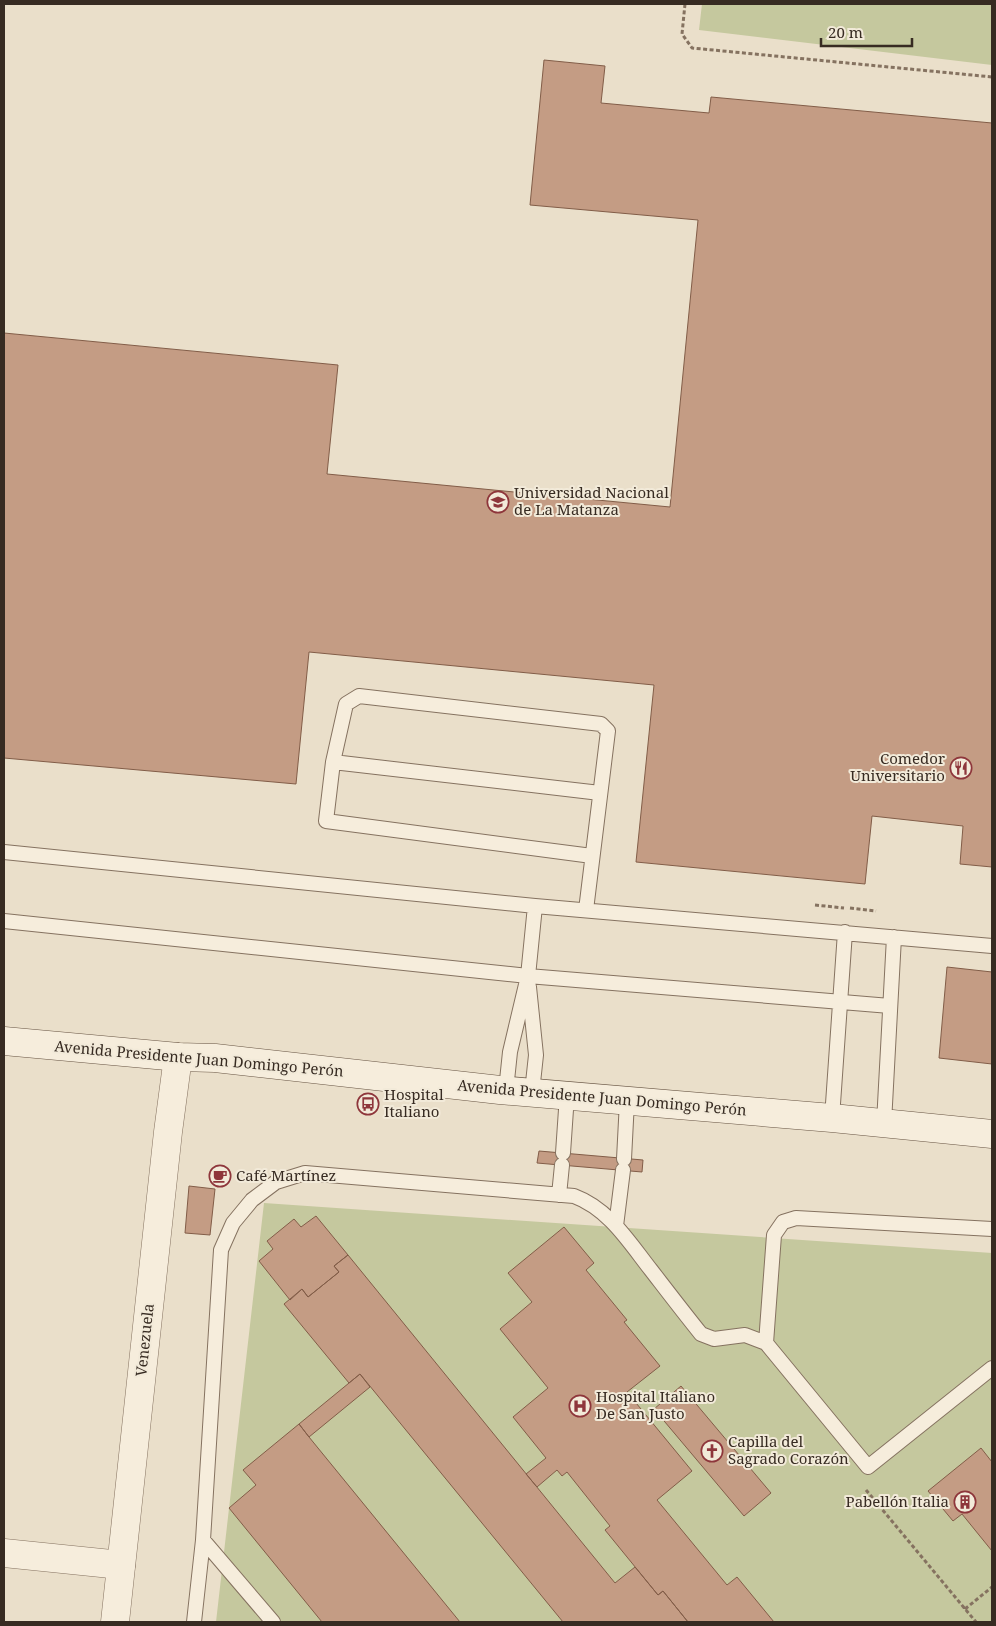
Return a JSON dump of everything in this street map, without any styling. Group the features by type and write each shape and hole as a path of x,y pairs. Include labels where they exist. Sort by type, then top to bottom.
{"main road":[{"name":"Avenida Presidente Juan Domingo Perón","path":"4,1041 178,1057 214,1058 519,1091 992,1134"},
{"name":"Venezuela","path":"115,1622 168,1132 178,1057"},
{"path":"4,1553 121,1564"}],"lane":[{"path":"586,910 608,731 601,724 359,696 346,704 333,762 326,821 592,856"},
{"path":"333,762 600,793"},
{"path":"4,852 535,906 992,946"},
{"path":"519,1091 510,1052 528,976 535,906"},
{"path":"4,921 528,976 890,1006"},
{"path":"832,1118 845,932"},
{"path":"884,1123 894,937"},
{"path":"519,1091 536,1055 528,976"},
{"path":"559,1195 567,1095"},
{"path":"616,1226 623,1165 627,1101"},
{"path":"194,1622 203,1540 221,1250 232,1222 252,1200 276,1182 305,1173 574,1196 586,1201 597,1208 616,1226 701,1334 714,1339 745,1335 766,1343 868,1466 992,1368"},
{"path":"766,1343 774,1235 783,1222 796,1218 992,1229"},
{"path":"203,1540 273,1622"}],"path":[{"path":"685,4 682,34 692,48 992,77"},
{"path":"815,905 882,911"},
{"path":"868,1466 862,1485 976,1622"},
{"path":"965,1609 992,1587"}],"green space":[{"path":"702,4 992,4 992,65 699,30"},
{"name":"Hospital Italiano De San Justo","path":"264,1203 992,1253 992,1622 216,1622"}],"building":[{"path":"544,60 605,66 601,103 709,113 711,97 992,123 992,867 960,864 963,826 872,816 865,884 636,862 654,685 309,652 296,784 4,758 4,333 338,365 327,474 670,507 698,220 530,205"},
{"path":"947,967 992,972 992,1064 939,1058"},
{"path":"539,1151 643,1160 642,1172 537,1163"},
{"path":"189,1186 215,1189 210,1235 185,1233"},
{"path":"316,1216 348,1255 334,1266 339,1272 308,1297 302,1289 290,1300 259,1261 273,1249 267,1241 294,1219 301,1227"},
{"path":"564,1227 594,1263 586,1270 627,1320 624,1322 660,1366 627,1392 692,1471 657,1500 727,1585 737,1577 774,1622 688,1622 663,1591 658,1595 605,1530 610,1526 567,1472 562,1476 557,1470 537,1487 526,1474 546,1458 513,1417 548,1388 500,1329 532,1302 508,1273"},
{"path":"348,1255 615,1583 635,1567 658,1595 663,1591 688,1622 563,1622 360,1374 349,1383 284,1304 302,1289 308,1297 339,1272 334,1266"},
{"path":"360,1374 370,1387 309,1437 299,1424"},
{"name":"Capilla del Sagrado Corazón","path":"681,1386 771,1493 744,1516 654,1409"},
{"path":"299,1424 460,1622 322,1622 229,1508 256,1485 243,1470"},
{"name":"Pabellón Italia","path":"981,1448 992,1462 992,1551 962,1514 953,1521 928,1491"}],"place":[{"name":"Universidad Nacional de La Matanza","path":"498,502"},
{"name":"Comedor Universitario","path":"961,768"},
{"name":"Hospital Italiano","path":"368,1104"},
{"name":"Café Martínez","path":"220,1176"},
{"name":"Hospital Italiano De San Justo","path":"580,1406"},
{"name":"Capilla del Sagrado Corazón","path":"712,1451"},
{"name":"Pabellón Italia","path":"965,1502"}]}
